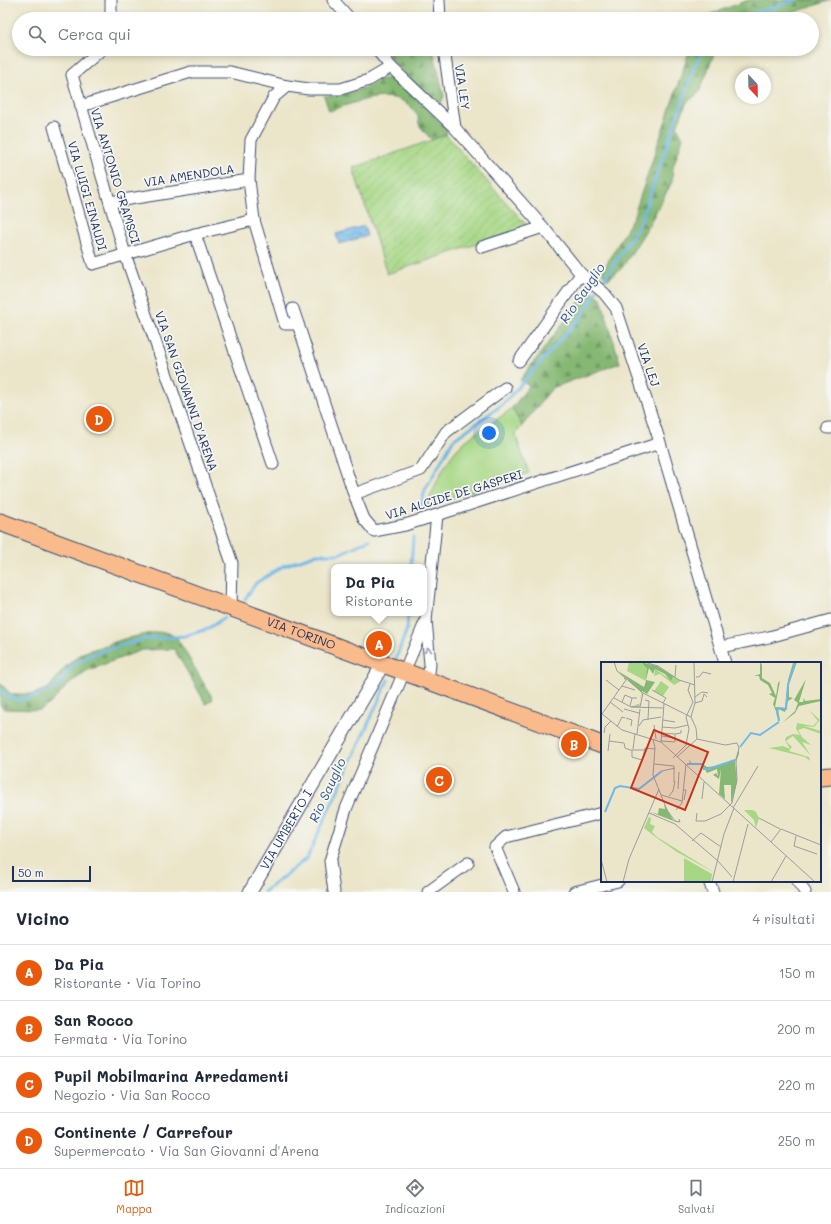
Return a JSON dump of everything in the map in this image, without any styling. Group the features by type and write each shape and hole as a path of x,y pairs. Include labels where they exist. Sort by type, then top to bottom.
{"main road":[{"name":"VIA TORINO","path":"0,522 601,745"},
{"path":"821,777 831,776"}],"street":[{"path":"111,0 111,12"},
{"path":"333,0 344,12"},
{"path":"439,0 440,12"},
{"name":"VIA ANTONIO GRAMSCI","path":"94,56 72,75 125,254"},
{"name":"VIA LEJ","path":"382,56 391,67 455,128 543,227 581,274 604,293 616,308 660,443 724,662"},
{"name":"VIA LEY","path":"445,56 455,128"},
{"path":"298,324 285,324 254,220 249,180 251,140 274,97 287,86 309,89 342,89 369,80 391,67"},
{"name":"VIA ANTONIO GRAMSCI","path":"81,106 191,72 230,72 287,86"},
{"name":"VIA LUIGI EINAUDI","path":"54,127 93,264 125,254"},
{"name":"VIA AMENDOLA","path":"110,202 249,180"},
{"path":"125,254 195,234 254,220"},
{"path":"482,248 543,227"},
{"path":"195,234 273,464"},
{"name":"VIA SAN GIOVANNI D'ARENA","path":"125,254 232,563 231,607"},
{"path":"519,361 581,274"},
{"name":"VIA ALCIDE DE GASPERI","path":"293,309 354,494 364,519 374,531 438,515 660,443"},
{"path":"354,494 421,470 446,432 506,388"},
{"path":"427,611 438,515"},
{"path":"426,616 430,664 428,681"},
{"path":"334,892 330,861 346,809 426,620"},
{"path":"720,647 769,637 831,620"},
{"name":"VIA UMBERTO I","path":"250,892 383,664"},
{"path":"514,892 495,847 499,842 506,837 601,813"},
{"path":"428,892 468,863"},
{"path":"574,892 614,882"},
{"path":"709,882 713,892"},
{"path":"798,882 805,892"}],"green space":[{"path":"749,0 831,0 796,12 716,12"},
{"path":"389,56 435,56 444,96 441,103 433,102"},
{"path":"688,56 713,56 699,93 687,102 677,126 683,138 673,167 672,182 646,230 622,268 607,280 602,272 633,218"},
{"path":"390,78 406,88 447,129 446,135 432,140 420,126 417,114 409,105 398,99 387,97 363,100 329,111 324,96 352,92 377,81"},
{"path":"446,135 528,227 387,274 353,168"},
{"path":"589,289 601,298 620,363 552,388 522,426 512,408 529,386 520,380"},
{"path":"512,408 522,426 515,434 529,473 427,506 441,473 450,457 456,450 480,430"},
{"path":"156,632 169,633 177,638 213,699 206,704 174,649 142,650 86,671 67,686 51,703 40,710 4,709 0,705 0,683 11,694 33,694 49,688 63,669 82,653 124,639"}],"water":[{"path":"364,226 367,236 339,244 336,234"}],"waterway":[{"name":"Rio Sauglio","path":"757,12 796,0"},
{"name":"Rio Sauglio","path":"600,286 640,223 695,65 700,56"},
{"name":"Rio Sauglio","path":"420,510 425,490 453,440 503,404 581,317 597,291"},
{"name":"Rio Sauglio","path":"411,564 413,537"},
{"path":"245,599 256,583 283,566 317,554 339,554 369,540"},
{"name":"Rio Sauglio","path":"395,661 407,629 408,616"},
{"path":"0,688 5,695 19,700 40,695 58,686 73,664 98,652 145,639 185,636 207,629 224,618"},
{"name":"Rio Sauglio","path":"264,892 307,858 388,680"}],"place":[{"name":"Continente / Carrefour","path":"99,419"},
{"name":"Da Pia","path":"379,644"},
{"name":"San Rocco","path":"574,744"},
{"name":"Pupil Mobilmarina Arredamenti","path":"439,780"}]}
